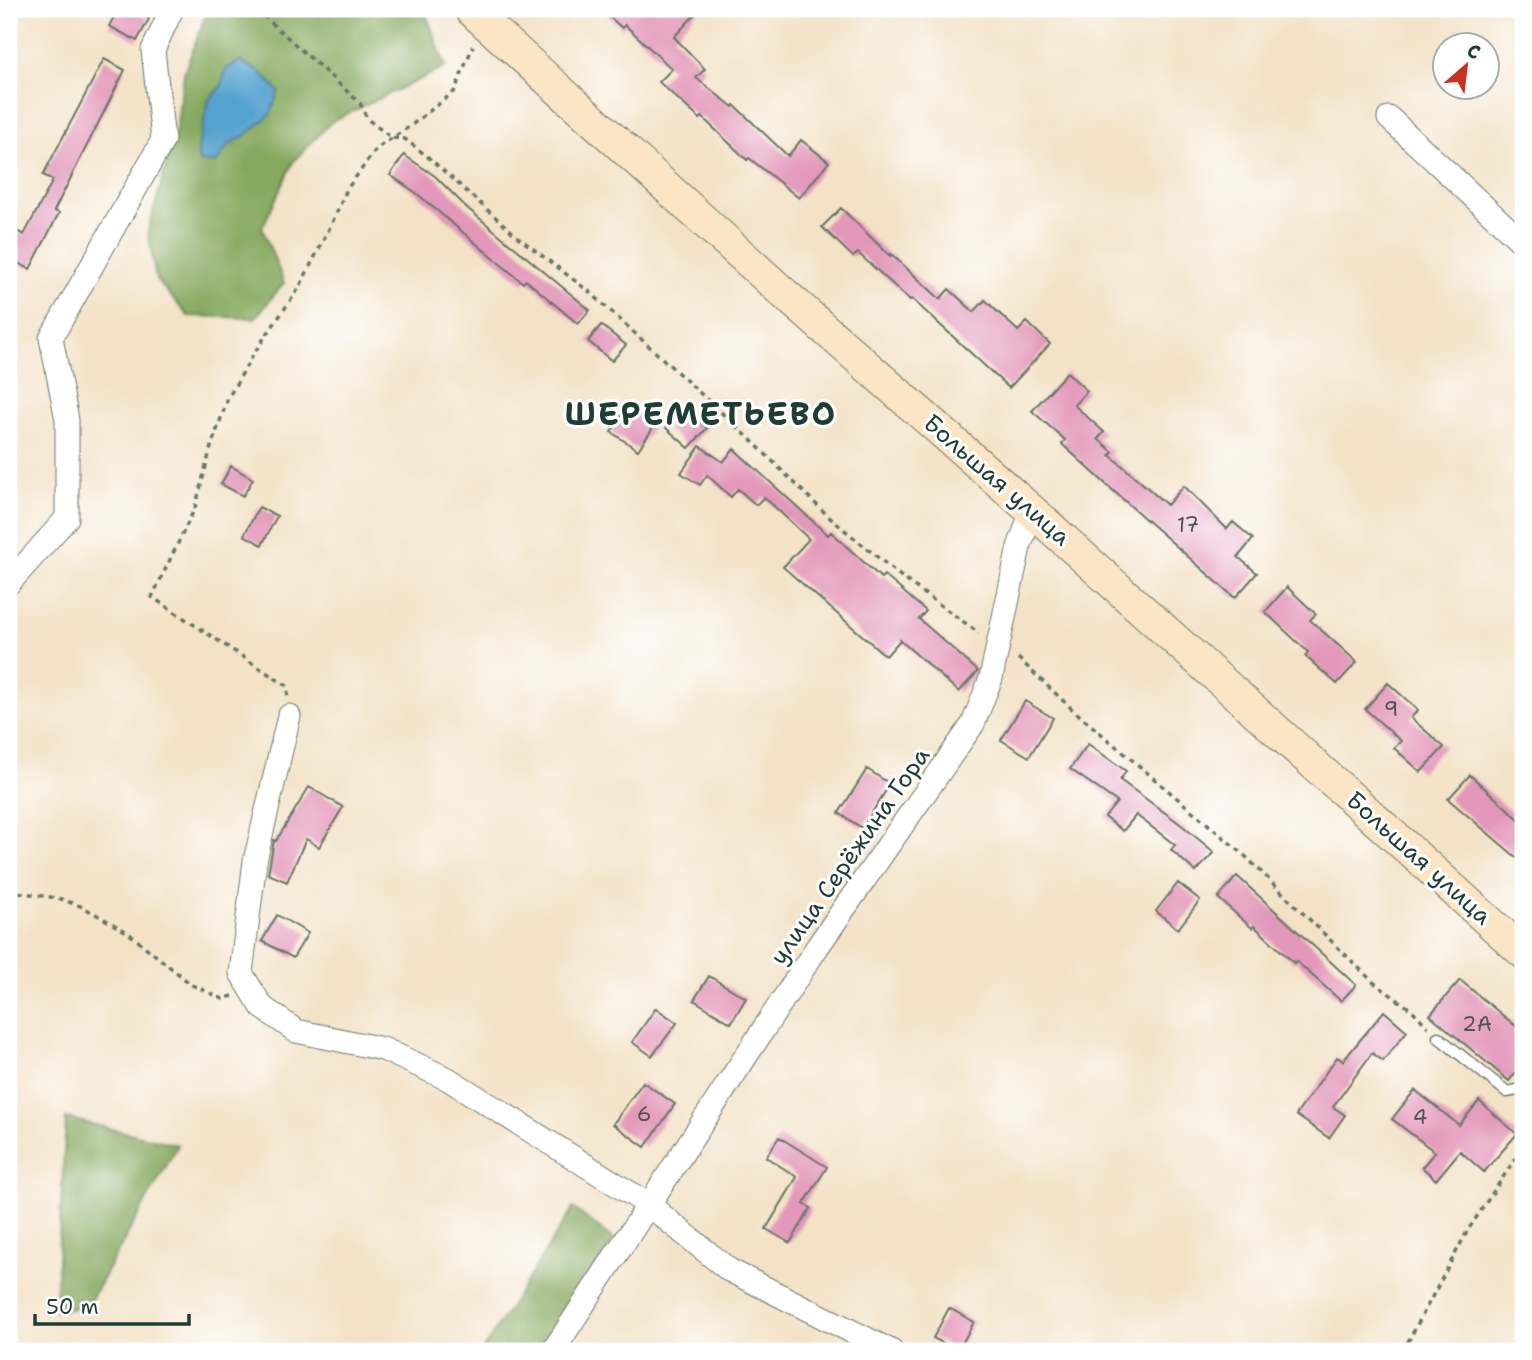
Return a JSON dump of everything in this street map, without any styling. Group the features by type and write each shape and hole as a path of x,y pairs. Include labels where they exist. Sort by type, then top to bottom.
{"street":[{"path":"9,583 67,518 67,420 51,338 163,140 153,50 172,9"},
{"name":"Большая улица","path":"477,15 779,289 1032,511 1523,952"},
{"path":"1389,118 1523,243"},
{"name":"улица Серёжина Гора","path":"553,1351 818,946 973,724 991,678 1019,547 1032,511"},
{"path":"289,716 255,861 241,972 262,1007 296,1031 383,1049 448,1079 649,1205 729,1270 891,1351"}],"lane":[{"path":"1438,1037 1507,1092 1523,1089"}],"path":[{"path":"256,9 360,103 367,118 392,138 405,139 519,238 591,293 748,437 829,517 904,579 986,638"},
{"path":"289,716 286,686 152,597 195,508 211,447 228,398 254,352 299,288 346,189 377,148 454,92 477,15"},
{"path":"1014,655 1072,709 1243,854 1373,982 1413,1011 1438,1037"},
{"path":"9,891 58,898 83,907 127,932 192,985 223,999 251,990"},
{"path":"1403,1351 1468,1230 1523,1147"}],"green space":[{"path":"208,9 416,9 427,17 446,67 332,121 293,162 262,228 284,283 255,318 188,316 156,279 148,231 176,130 184,73","holes":["221,87 246,135 229,144 216,163 199,162 198,148 209,100"]},
{"path":"66,1118 178,1145 87,1306 55,1311"},
{"path":"573,1208 614,1240 540,1351 482,1351"}],"water":[{"path":"240,61 259,71 279,91 270,115 246,135 229,144 216,163 199,162 198,148 209,100 221,87 226,69"}],"building":[{"path":"118,9 130,9 149,19 137,41 109,26"},
{"path":"601,9 700,9 674,37 705,69 696,78 733,107 734,105 788,156 801,140 829,162 799,198 749,158 747,160 702,117 700,119 659,82 672,69 625,25 622,28"},
{"path":"104,59 125,70 54,211 59,213 30,269 9,259 9,227 24,235 53,180 43,175"},
{"path":"404,155 435,176 466,207 590,310 578,324 526,280 523,283 415,192 390,175"},
{"path":"841,208 890,256 891,254 940,299 949,289 974,312 985,300 1018,331 1027,322 1050,344 1009,388 912,299 858,253 853,257 822,227"},
{"path":"601,325 626,345 612,361 588,341"},
{"path":"1067,372 1087,391 1074,405 1104,432 1098,439 1113,452 1110,455 1167,505 1184,486 1227,529 1233,522 1253,539 1238,557 1257,573 1235,598 1062,444 1065,440 1032,411"},
{"path":"628,407 655,425 638,450 611,432"},
{"path":"683,408 707,428 689,448 666,428"},
{"path":"700,446 723,462 734,449 828,535 831,532 881,578 884,575 926,611 919,619 978,671 959,692 900,640 886,656 783,567 809,539 764,497 756,505 738,489 731,497 707,475 700,485 681,473"},
{"path":"231,466 253,479 243,496 221,484"},
{"path":"259,507 277,516 262,545 244,535"},
{"path":"1287,587 1316,614 1310,620 1357,662 1337,684 1305,656 1308,652 1265,612"},
{"path":"1388,683 1418,710 1411,718 1444,747 1421,772 1394,748 1401,741 1365,709"},
{"path":"1025,701 1053,718 1029,757 1001,740"},
{"path":"1088,744 1126,771 1120,780 1214,852 1196,872 1171,850 1175,845 1136,815 1123,831 1105,817 1117,802 1070,769"},
{"path":"867,769 890,784 862,828 839,813"},
{"path":"1470,775 1523,823 1523,863 1448,799"},
{"path":"309,787 343,807 319,847 306,839 287,882 268,874 274,840 276,841"},
{"path":"1237,876 1356,985 1341,1001 1218,898"},
{"path":"1178,883 1200,900 1178,929 1156,911"},
{"path":"277,915 308,933 293,958 262,941"},
{"path":"709,976 746,998 731,1023 694,1000"},
{"path":"1460,980 1523,1032 1523,1064 1509,1081 1430,1015"},
{"path":"656,1008 677,1023 652,1056 632,1042"},
{"path":"1384,1011 1407,1031 1383,1061 1372,1053 1333,1107 1345,1115 1329,1138 1296,1115 1337,1057 1343,1061"},
{"path":"643,1082 675,1104 645,1147 613,1124"},
{"path":"1415,1090 1459,1125 1479,1101 1517,1134 1484,1172 1460,1151 1436,1180 1422,1167 1435,1152 1392,1119"},
{"path":"779,1137 827,1167 804,1204 811,1208 790,1243 766,1229 797,1177 766,1157"},
{"path":"949,1308 974,1322 958,1351 933,1338"}],"district":[{"name":"ШЕРЕМЕТЬЕВО","path":"701,414"}]}
